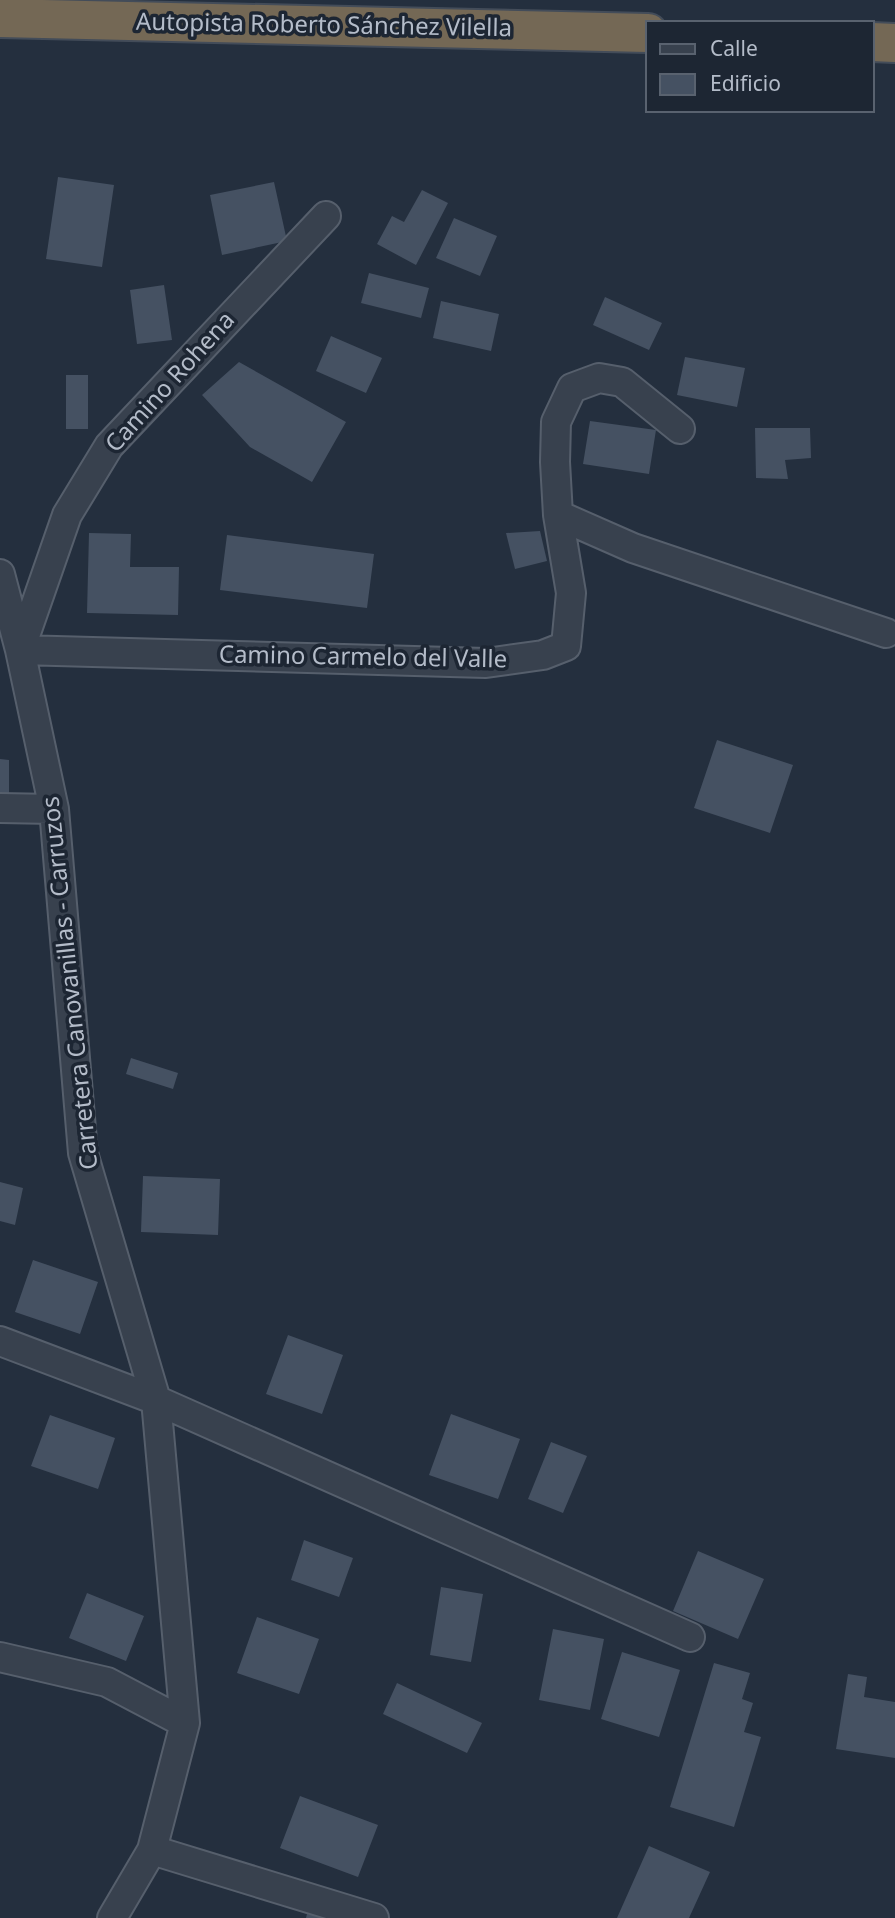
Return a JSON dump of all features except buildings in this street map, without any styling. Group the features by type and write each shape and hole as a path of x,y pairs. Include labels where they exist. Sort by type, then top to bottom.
{"highway":[{"name":"Autopista Roberto Sánchez Vilella","path":"0,18 646,33"},
{"path":"874,42 895,43"}],"street":[{"name":"Camino Rohena","path":"20,650 67,515 109,446 326,216"},
{"name":"Camino Carmelo del Valle","path":"20,650 485,663 543,656 566,646 571,593 558,515 555,462 556,422 572,388 599,378 622,382 680,429"},
{"path":"558,515 633,548 886,633"},
{"name":"Carretera Canovanillas - Carruzos","path":"0,574 20,650 54,809 83,1153 156,1400 185,1723 152,1850 112,1918"},
{"path":"0,808 54,809"},
{"path":"0,1341 156,1400 690,1637"},
{"path":"0,1657 107,1682 185,1723"},
{"path":"152,1850 374,1918"}]}
